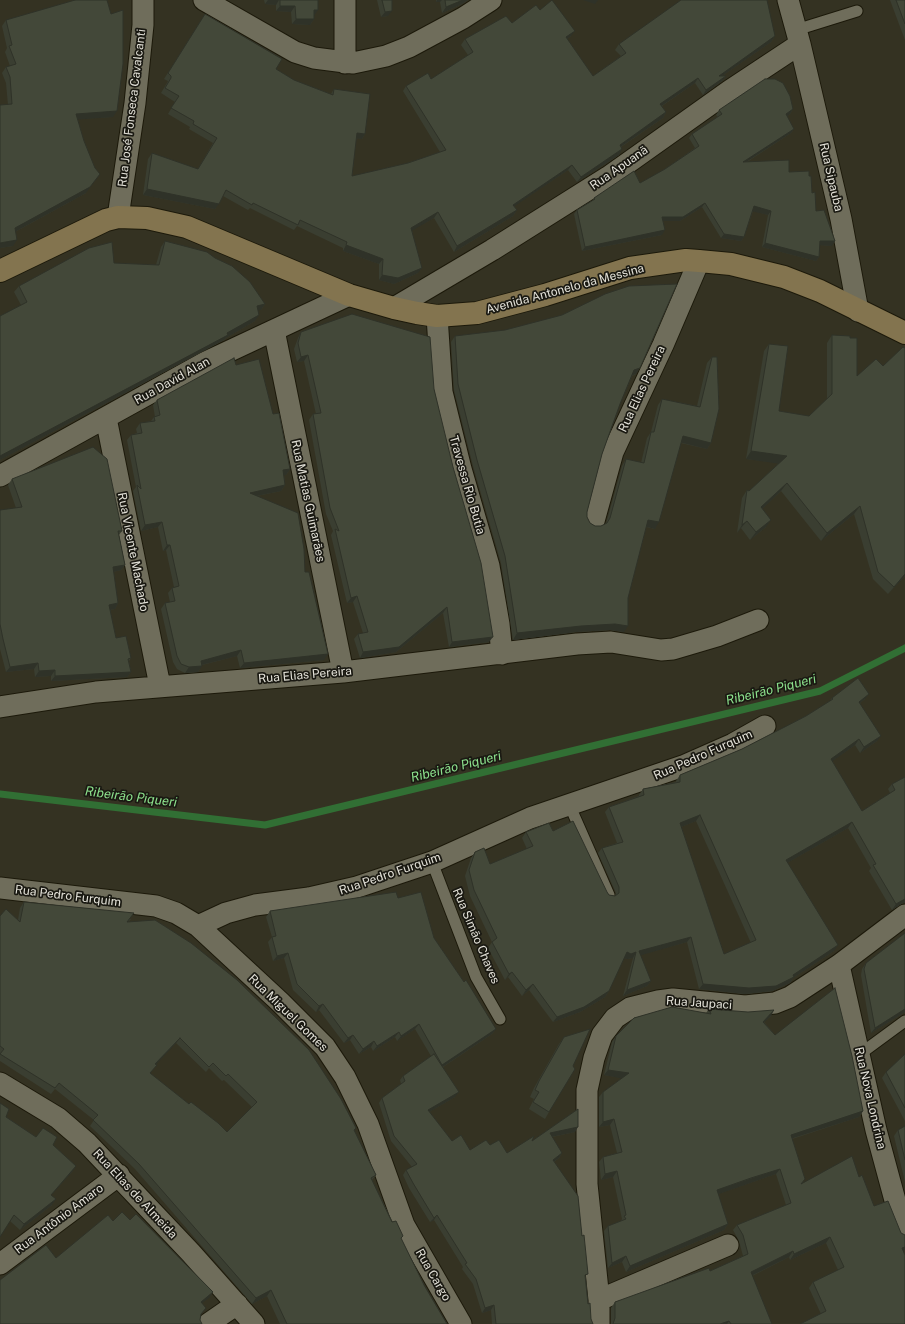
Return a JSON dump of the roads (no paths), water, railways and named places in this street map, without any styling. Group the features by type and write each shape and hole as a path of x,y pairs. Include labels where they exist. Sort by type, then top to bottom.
{"street":[{"name":"Rua José Fonseca Cavalcanti","path":"118,217 135,103 143,25 143,0"},
{"path":"204,0 295,52 314,58 345,62 366,61 409,47 463,18 491,0"},
{"path":"345,62 346,0"},
{"path":"788,0 798,37"},
{"name":"Rua Apuanã","path":"394,308 505,242 601,181 729,91 798,37"},
{"name":"Rua Sipauba","path":"798,37 841,219 858,310"},
{"name":"Avenida Antonelo da Messina","path":"0,271 106,220 118,217 147,218 186,227 349,295 394,308 437,316 477,313 545,296 630,268 686,260 731,264 784,277 820,291 905,333"},
{"name":"Rua Elias Pereira","path":"594,521 613,452 663,345 699,261"},
{"name":"Rua David Alan","path":"0,476 206,362 349,295"},
{"name":"Travessa Rio Butia","path":"437,316 442,392 459,462 489,566 499,624 502,654"},
{"name":"Rua Matias Guimarães","path":"274,330 343,672"},
{"name":"Rua Vicente Machado","path":"106,418 160,686"},
{"name":"Rua Elias Pereira","path":"0,707 96,692 343,672 577,644 611,642 661,650 673,649 717,636 758,620"},
{"name":"Rua Pedro Furquim","path":"0,888 156,906 176,913 198,926 226,913 255,906 309,898 357,887 432,862 530,818 569,804 644,781 683,766 733,744 765,726"},
{"name":"Rua Jaupaci","path":"599,1324 599,1300 587,1184 586,1123 587,1090 594,1058 602,1035 615,1018 630,1008 658,1001 673,999 745,1006 775,1003 790,997 840,966 905,915"},
{"name":"Rua Miguel Gomes","path":"198,926 325,1047 345,1077 368,1124 404,1225"},
{"name":"Rua Nova Londrina","path":"840,966 876,1130 887,1173 905,1230"},
{"name":"Rua Elias de Almeida","path":"0,1082 58,1118 87,1143 238,1304 254,1324"},
{"name":"Rua Antônio Amaro","path":"0,1264 118,1175"},
{"name":"Rua Cargo","path":"404,1225 461,1324"},
{"path":"599,1300 728,1244"},
{"path":"208,1324 238,1304"}],"lane":[{"path":"798,37 857,11"},
{"path":"569,804 608,895"},
{"name":"Rua Simão Chaves","path":"432,862 476,977 500,1019"},
{"path":"860,1054 905,1021"}],"waterway":[{"name":"Ribeirão Piqueri","path":"0,794 265,825 820,691 905,648"}]}
